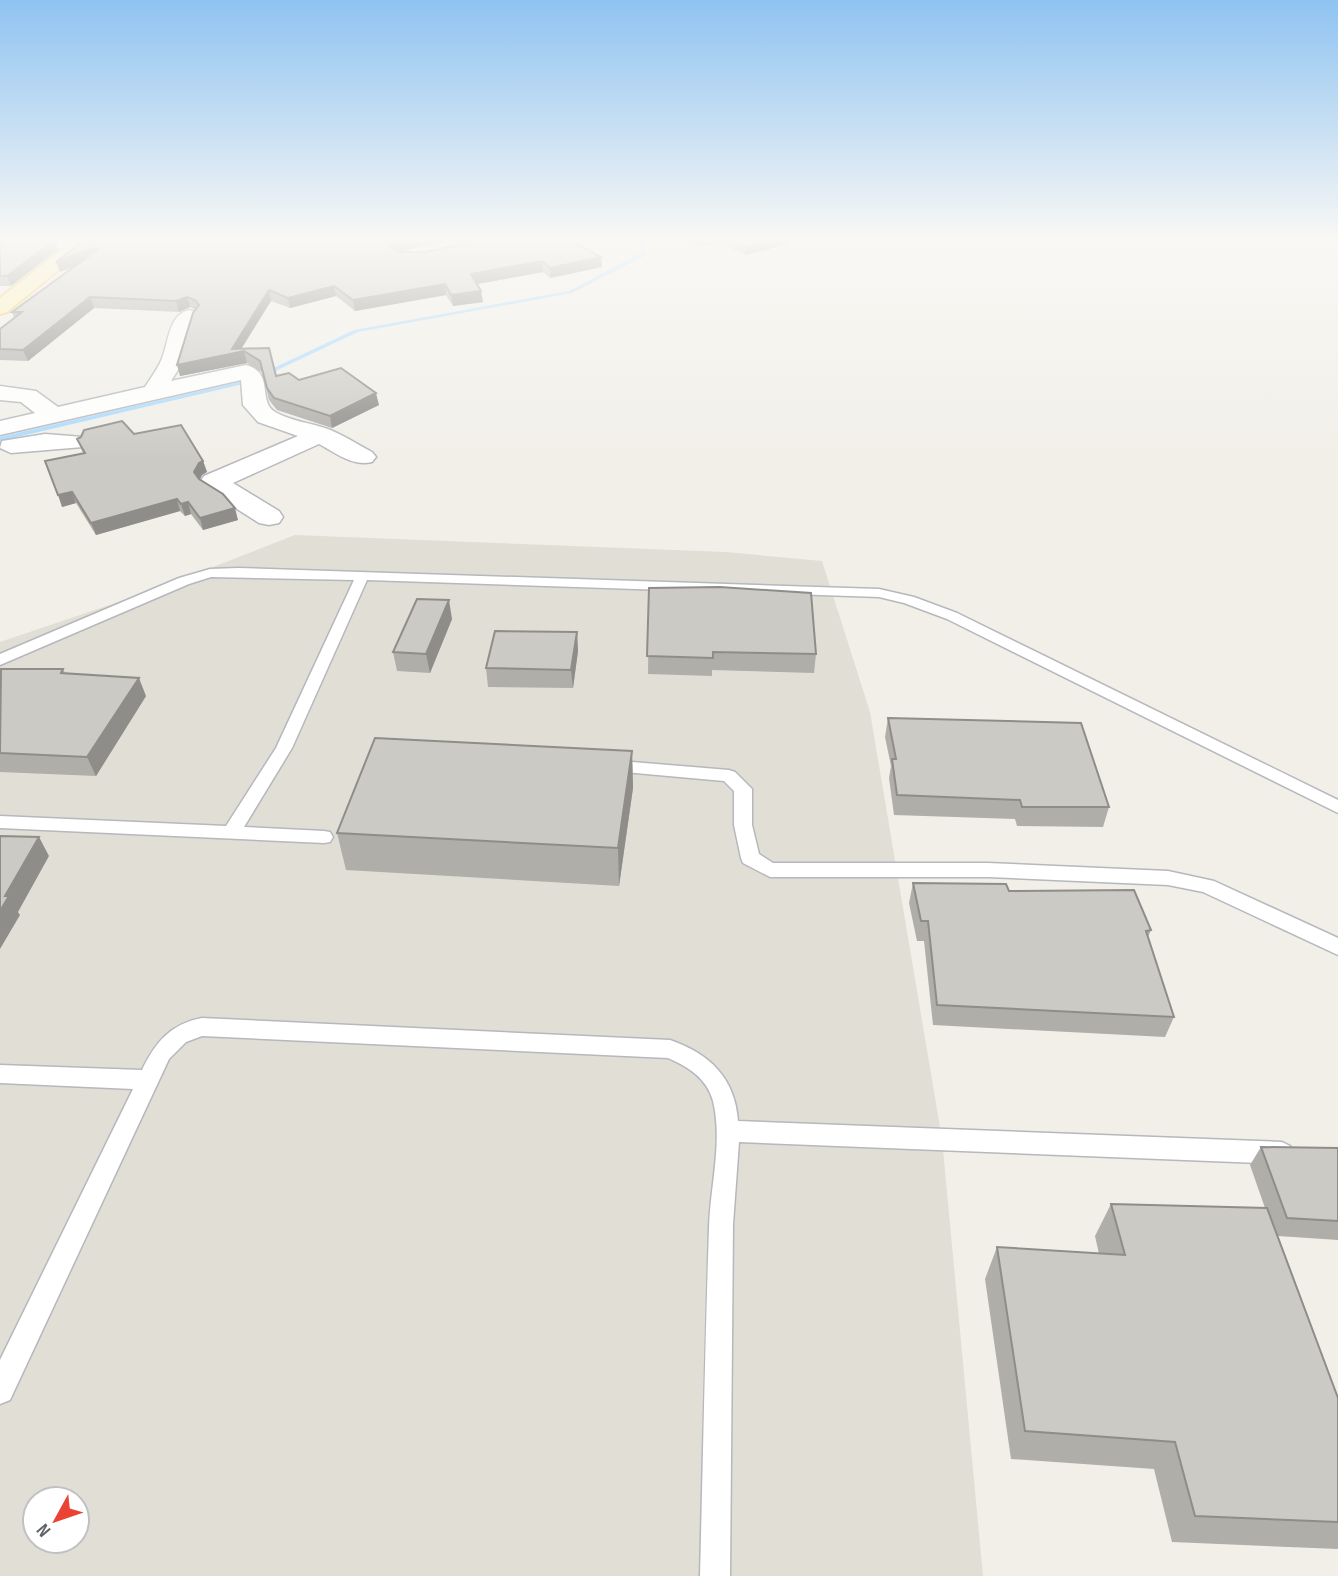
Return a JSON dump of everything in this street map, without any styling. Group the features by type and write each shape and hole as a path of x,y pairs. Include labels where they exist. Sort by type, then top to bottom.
{"street":[{"path":"152,392 167,373 184,322 189,316"},
{"path":"0,428 246,372 252,379 256,405 265,417 320,435 363,457"},
{"path":"0,393 28,396 54,416"},
{"path":"269,517 212,482 320,435"},
{"path":"0,448 45,441 74,442"}],"lane":[{"path":"0,660 171,586 210,573 891,594 952,616 1338,807"},
{"path":"232,831 284,748 362,576"},
{"path":"596,765 729,776 743,789 743,825 750,858 770,870 988,870 1168,878 1207,886 1338,947"},
{"path":"0,822 324,837"},
{"path":"0,1390 161,1053 174,1038 189,1029 202,1027 670,1049 698,1060 712,1074 724,1101 727,1131 722,1201 715,1576"},
{"path":"0,1074 148,1080"},
{"path":"727,1131 1310,1154"}],"shaded area":[{"path":"295,535 726,552 822,561 870,712 942,1139 983,1576 0,1576 0,642 157,589"}],"building":[{"path":"20,314 69,314 23,350 0,349 0,329"},
{"path":"193,314 254,314 232,349 269,348 276,376 289,373 299,380 341,368 376,393 330,416 274,398 267,388 260,361 244,351 177,365"},
{"path":"122,421 134,434 181,425 203,461 194,472 199,479 223,494 235,508 200,518 188,502 181,504 177,499 91,523 72,492 58,495 45,461 85,453 77,439 84,430"},
{"path":"720,587 811,593 816,654 713,652 713,658 647,656 649,588"},
{"path":"417,599 449,600 426,654 393,652"},
{"path":"495,631 577,632 571,670 486,668"},
{"path":"1,669 63,669 61,673 139,678 87,757 0,753"},
{"path":"888,718 1081,723 1109,807 1022,807 1020,800 897,795 892,759 896,759"},
{"path":"375,738 632,751 618,848 337,833"},
{"path":"0,836 39,837 5,896 9,896 0,911"},
{"path":"913,883 1006,884 1009,891 1134,890 1151,930 1146,931 1174,1017 937,1005 928,921 921,921"},
{"path":"1261,1147 1338,1148 1338,1221 1287,1218"},
{"path":"1111,1204 1267,1208 1338,1398 1338,1522 1195,1516 1175,1442 1025,1431 997,1247 1125,1255"}],"waterway":[{"path":"0,439 250,381 356,331 452,314"}]}
